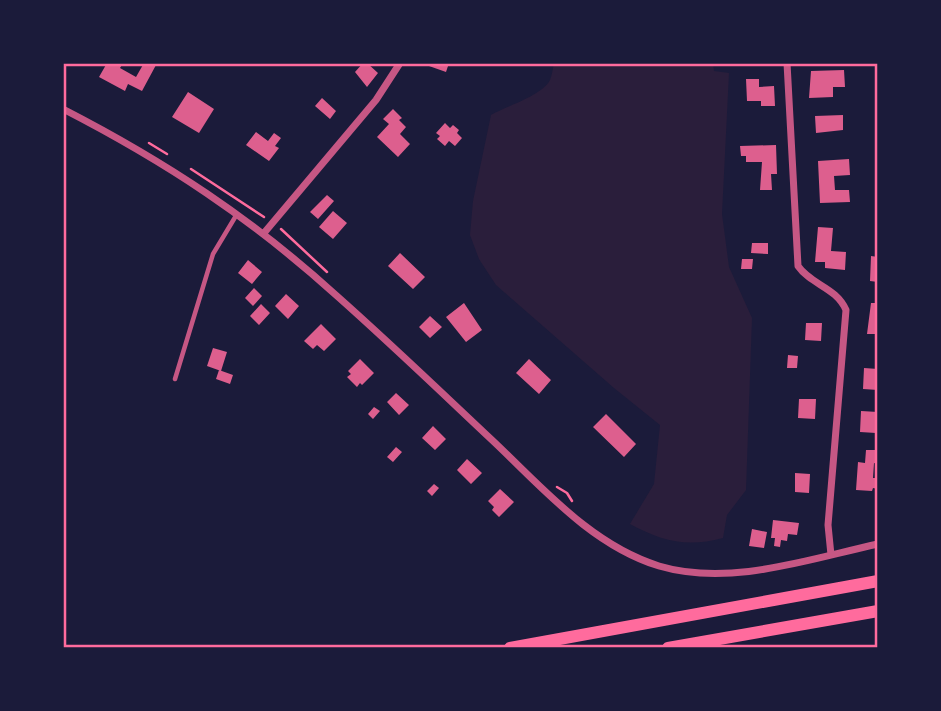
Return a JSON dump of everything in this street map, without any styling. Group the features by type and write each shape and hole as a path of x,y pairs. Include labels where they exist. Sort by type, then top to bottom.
{"main road":[{"path":"510,648 878,581"},
{"path":"668,648 878,611"}],"street":[{"path":"264,233 376,100 400,63"},
{"path":"787,63 797,266 841,299 846,310 828,525 831,555"},
{"path":"63,109 167,167 264,233 339,297 567,510 598,536 624,551 660,566 684,571 725,573 754,570 878,544"}],"lane":[{"path":"175,379 213,254 238,213"}],"path":[{"path":"147,142 177,160"},
{"path":"187,167 273,223 328,273"},
{"path":"557,487 571,499 567,510"},
{"path":"775,646 780,648"}],"shaded area":[{"path":"554,63 713,63 714,71 729,73 722,214 729,267 752,318 746,490 727,515 723,538 697,542 675,541 653,535 630,524 654,484 660,425 496,285 479,259 470,235 473,201 491,115 540,91 550,80"}],"building":[{"path":"107,63 123,63 120,68 136,77 144,63 156,65 142,91 128,84 125,91 99,77"},
{"path":"363,63 367,63 378,73 367,87 355,72"},
{"path":"430,63 449,63 446,72 429,66"},
{"path":"844,70 845,87 833,87 833,97 809,98 811,71"},
{"path":"746,79 759,79 759,87 774,86 775,106 761,106 761,101 747,101"},
{"path":"188,92 214,109 199,133 172,117"},
{"path":"322,98 336,111 330,119 315,106"},
{"path":"393,109 406,127 400,134 410,144 398,157 377,137 389,124 383,119"},
{"path":"843,115 843,130 816,133 815,116"},
{"path":"445,123 450,128 453,125 459,130 457,133 462,138 455,146 449,141 445,146 437,139 440,136 436,133"},
{"path":"256,132 268,141 274,133 281,138 275,146 279,148 269,161 246,145"},
{"path":"776,145 777,174 771,174 772,190 760,190 762,162 746,162 746,156 741,156 740,146"},
{"path":"849,159 850,175 834,176 835,190 849,190 850,202 820,203 818,161"},
{"path":"327,195 334,201 318,219 310,212"},
{"path":"333,211 347,223 333,239 319,227"},
{"path":"818,227 833,228 831,251 846,252 845,270 825,268 825,262 815,262"},
{"path":"752,243 768,243 768,254 751,253"},
{"path":"400,253 425,277 413,289 388,266"},
{"path":"871,256 878,257 878,282 870,281"},
{"path":"742,259 753,259 752,269 741,269"},
{"path":"248,260 262,272 252,284 238,273"},
{"path":"254,288 262,296 253,306 245,298"},
{"path":"286,294 299,306 288,319 275,306"},
{"path":"464,303 482,330 466,342 446,317"},
{"path":"871,303 878,303 878,334 867,334"},
{"path":"261,304 270,313 259,325 250,316"},
{"path":"430,316 442,327 430,338 419,327"},
{"path":"806,323 822,323 821,341 805,340"},
{"path":"321,324 336,339 324,351 317,345 313,349 304,341"},
{"path":"213,348 227,352 221,371 207,366"},
{"path":"788,355 798,356 797,368 787,368"},
{"path":"360,359 374,373 357,387 347,377 351,374 348,371"},
{"path":"529,359 551,380 539,394 516,373"},
{"path":"864,368 878,369 878,390 863,389"},
{"path":"219,370 233,375 230,384 216,379"},
{"path":"396,393 409,405 399,415 387,402"},
{"path":"799,399 816,399 815,419 798,418"},
{"path":"374,407 380,411 373,419 368,414"},
{"path":"861,411 878,412 876,433 860,432"},
{"path":"606,414 636,444 624,457 593,427"},
{"path":"433,426 446,439 435,450 422,438"},
{"path":"396,447 402,452 393,462 387,457"},
{"path":"866,450 878,450 878,464 874,463 873,478 878,478 878,489 873,488 872,491 856,490 858,462 865,463"},
{"path":"467,459 482,473 471,484 457,470"},
{"path":"795,473 810,474 809,493 795,492"},
{"path":"434,484 439,488 432,496 427,491"},
{"path":"500,489 514,502 499,517 488,501"},
{"path":"773,520 799,523 797,535 788,534 787,541 781,540 780,547 774,546 775,538 771,538"},
{"path":"752,529 767,532 764,548 749,546"}]}
